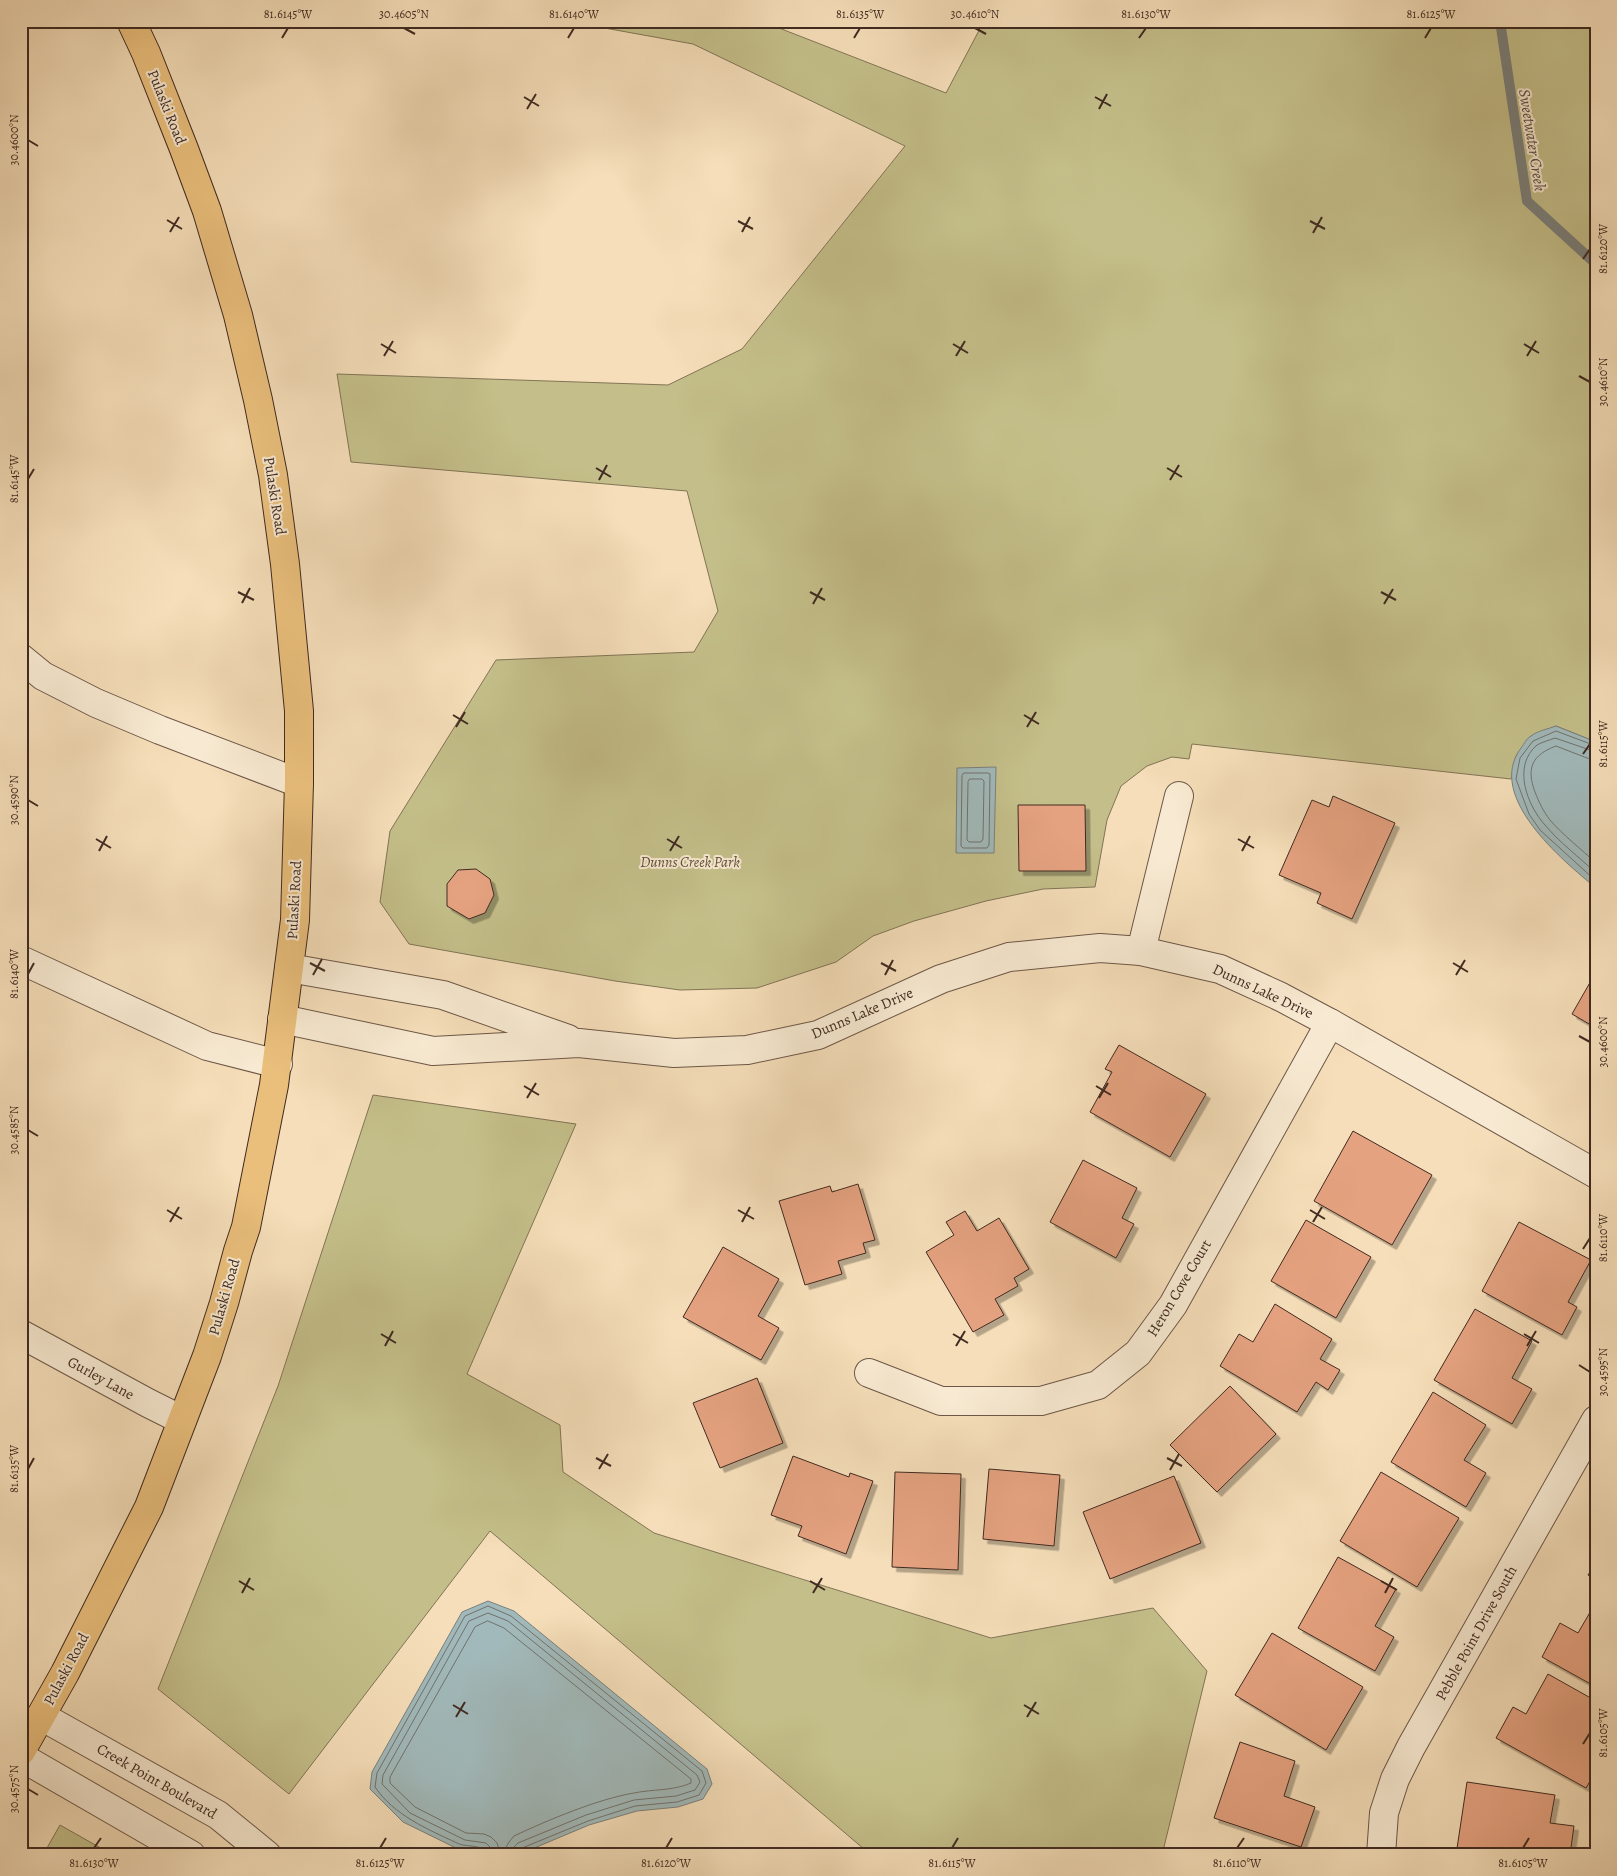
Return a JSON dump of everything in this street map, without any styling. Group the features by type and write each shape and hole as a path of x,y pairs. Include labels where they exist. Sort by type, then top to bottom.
{"main road":[{"name":"Pulaski Road","path":"21,1751 149,1507 207,1356 246,1227 278,1064 295,920 299,712 285,564 273,475 238,315 207,211 146,53 130,21"}],"street":[{"path":"21,658 43,676 96,703 160,730 299,783"},
{"path":"1142,951 1179,796"},
{"name":"Dunns Lake Drive","path":"579,1043 674,1053 747,1050 818,1035 941,979 1009,957 1100,948 1142,951 1220,969 1281,997 1596,1174"},
{"path":"21,960 207,1046 278,1064"},
{"path":"289,968 443,995 579,1043"},
{"path":"282,1019 434,1051 579,1043"},
{"name":"Heron Cove Court","path":"869,1373 940,1401 1041,1401 1098,1385 1138,1353 1173,1305 1330,1023"},
{"name":"Gurley Lane","path":"21,1334 148,1404 182,1420"},
{"name":"Pebble Point Drive South","path":"1381,1855 1384,1813 1399,1771 1596,1420"},
{"name":"Creek Point Boulevard","path":"41,1716 218,1815 267,1855"},
{"path":"21,1757 191,1855"}],"green space":[{"name":"Dunns Creek Park","path":"566,21 761,21 946,93 984,21 1596,21 1596,742 1556,726 1531,736 1516,756 1511,779 1192,744 1189,759 1172,757 1147,766 1121,786 1107,820 1095,887 1043,889 986,901 914,921 873,936 836,962 757,988 680,990 615,981 409,944 380,902 390,831 496,660 694,652 718,611 687,491 351,462 337,374 668,385 742,349 905,146 693,44"},
{"path":"373,1095 576,1124 467,1374 560,1425 563,1472 654,1533 991,1638 1153,1608 1207,1671 1162,1855 871,1855 490,1531 289,1794 158,1689 278,1386"},
{"path":"60,1825 113,1855 43,1855"}],"water":[{"path":"1556,726 1596,742 1596,888 1565,861 1532,826 1520,806 1513,786 1512,767 1526,741 1536,733"},
{"path":"996,767 994,853 956,853 957,768"},
{"path":"488,1601 514,1611 707,1769 712,1784 703,1799 678,1807 637,1811 589,1825 520,1854 462,1851 403,1822 370,1789 372,1772 462,1612"}],"building":[{"path":"1333,796 1395,823 1352,919 1317,903 1321,893 1279,875 1312,800 1329,807"},
{"path":"1018,805 1085,805 1086,871 1019,871"},
{"path":"476,869 490,879 494,895 485,913 469,919 447,906 447,884 458,870"},
{"path":"1596,972 1596,1028 1572,1014"},
{"path":"1119,1045 1206,1094 1170,1157 1090,1112 1112,1072 1105,1069"},
{"path":"1353,1131 1432,1175 1392,1245 1314,1201"},
{"path":"1083,1160 1137,1188 1122,1218 1134,1224 1116,1258 1050,1222"},
{"path":"858,1184 875,1240 863,1243 866,1253 838,1261 842,1274 805,1285 779,1201 830,1186 832,1192"},
{"path":"965,1211 977,1231 999,1218 1029,1269 1014,1278 1018,1286 995,1299 1004,1315 973,1332 926,1252 954,1235 946,1222"},
{"path":"1306,1220 1371,1257 1336,1318 1271,1281"},
{"path":"1519,1222 1591,1260 1568,1302 1577,1307 1562,1335 1482,1291"},
{"path":"723,1247 779,1279 758,1316 779,1328 761,1360 683,1317"},
{"path":"1275,1304 1332,1339 1320,1359 1340,1370 1328,1390 1316,1382 1297,1412 1220,1366 1239,1334 1253,1342"},
{"path":"1475,1309 1532,1341 1512,1378 1532,1389 1512,1424 1434,1380"},
{"path":"757,1378 783,1443 720,1468 693,1403"},
{"path":"1230,1386 1276,1434 1217,1492 1170,1445"},
{"path":"1433,1392 1486,1425 1464,1460 1486,1473 1466,1507 1391,1462"},
{"path":"793,1456 849,1477 850,1473 873,1481 846,1554 798,1536 802,1526 771,1515"},
{"path":"989,1469 1060,1475 1054,1546 983,1539"},
{"path":"895,1472 961,1474 958,1570 892,1567"},
{"path":"1381,1472 1459,1518 1417,1587 1340,1541"},
{"path":"1174,1476 1201,1543 1110,1579 1083,1512"},
{"path":"1338,1557 1396,1589 1375,1626 1394,1637 1375,1671 1298,1628"},
{"path":"1596,1562 1596,1580 1588,1575"},
{"path":"1596,1602 1596,1687 1542,1657 1560,1623 1578,1633"},
{"path":"1272,1633 1363,1687 1326,1750 1235,1695"},
{"path":"1548,1674 1596,1701 1596,1771 1586,1788 1496,1738 1513,1707 1526,1714"},
{"path":"1240,1742 1295,1761 1284,1796 1315,1807 1301,1847 1214,1818"},
{"path":"1467,1782 1555,1795 1550,1823 1574,1826 1570,1855 1456,1855"}],"waterway":[{"name":"Sweetwater Creek","path":"1500,21 1527,201 1596,264"}]}
